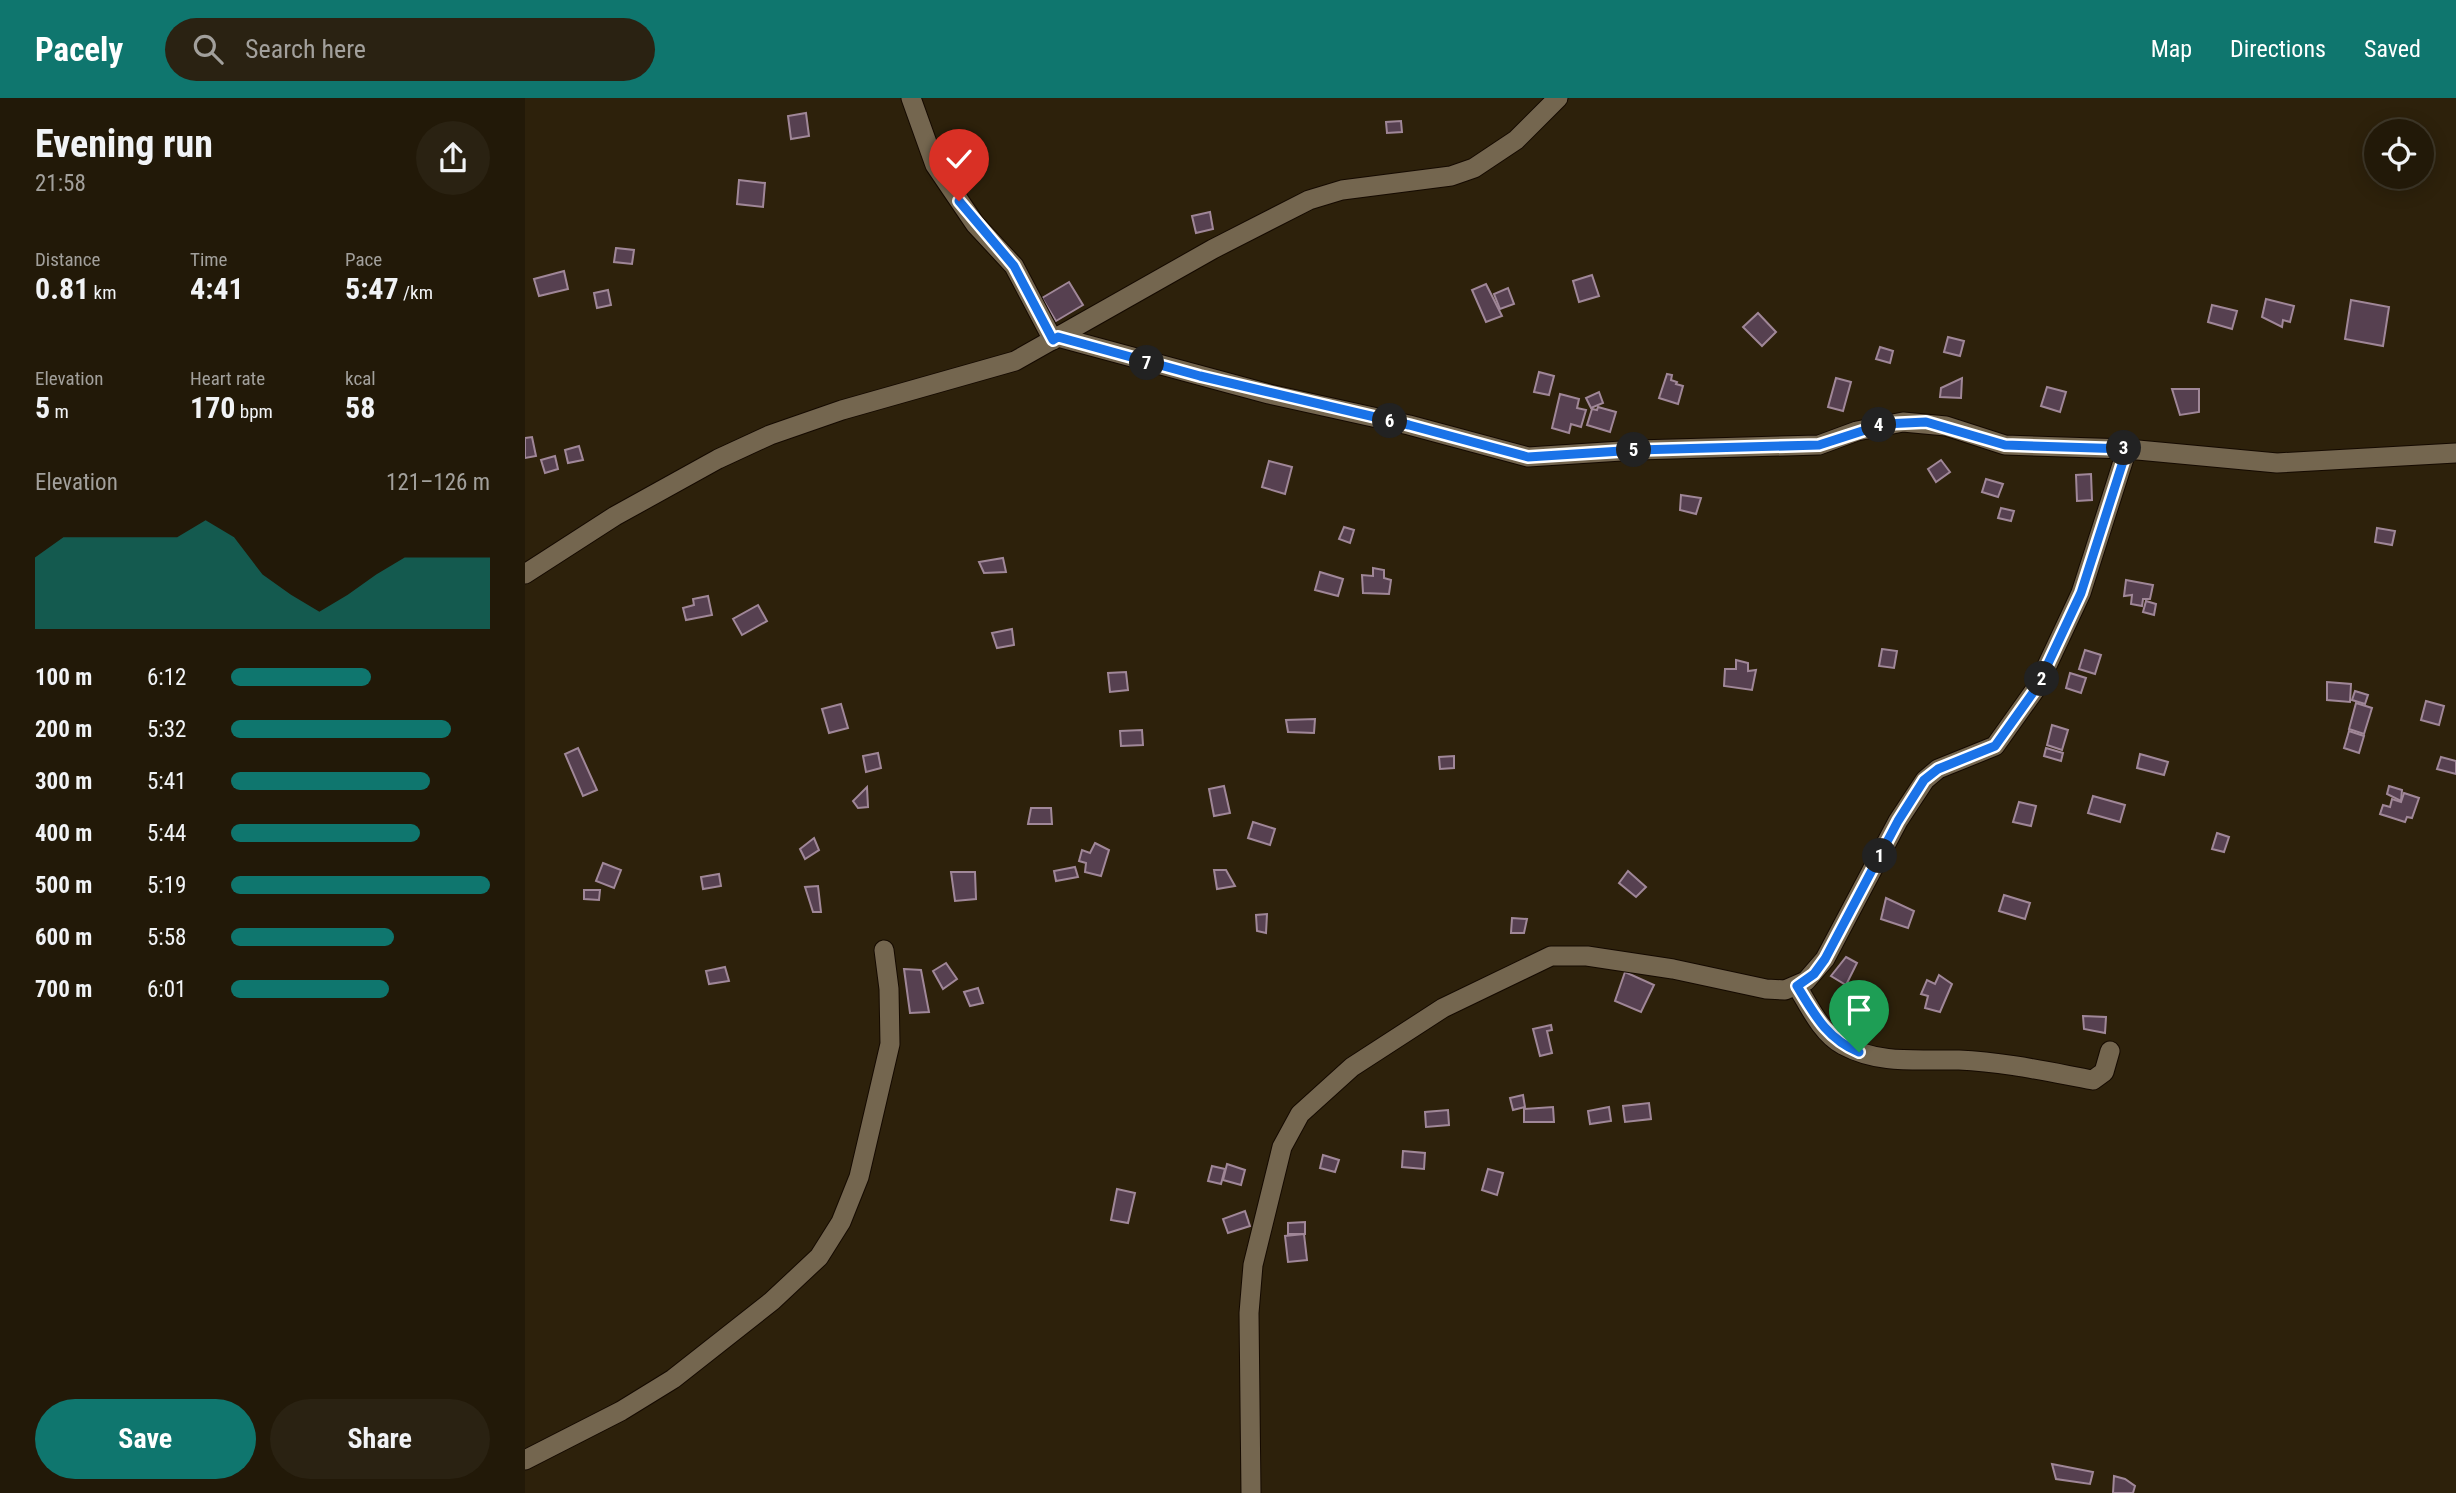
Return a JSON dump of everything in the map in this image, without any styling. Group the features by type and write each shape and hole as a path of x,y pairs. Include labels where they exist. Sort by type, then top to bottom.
{"street":[{"path":"911,98 935,165 975,224 1014,266 1056,339 1409,425 1528,457 1637,450 1819,445 1857,431 1903,422 1946,426 2005,445 2127,449 2301,463 2456,453"},
{"path":"525,574 666,487 770,435 903,391 943,383 1015,360 1213,249 1309,200 1342,190 1451,176 1474,168 1516,140 1558,98"},
{"path":"1251,1493 1249,1312 1253,1265 1282,1147 1300,1114 1352,1068 1443,1008 1551,956 1587,956 1673,969 1766,989 1785,990 1797,986 1814,974 1825,959 1898,821 1924,780 1938,769 1995,746 2037,687 2081,593 2127,449"},
{"path":"525,1460 621,1411 673,1379 772,1301 819,1257 841,1222 859,1177 890,1044 889,989 884,950"},
{"path":"1797,986 1815,1015 1841,1044 1880,1058 1959,1060 2093,1080 2103,1072 2110,1051"}],"building":[{"path":"806,113 809,136 791,139 788,116"},
{"path":"1401,121 1402,132 1387,133 1386,122"},
{"path":"739,180 765,183 763,207 737,204"},
{"path":"1210,212 1213,229 1196,233 1192,216"},
{"path":"616,248 634,250 632,264 614,262"},
{"path":"564,271 568,289 539,296 534,279"},
{"path":"1592,275 1599,296 1579,302 1573,281"},
{"path":"1069,282 1083,305 1056,321 1042,298"},
{"path":"1486,284 1502,316 1486,322 1472,290"},
{"path":"1508,288 1514,304 1500,309 1494,294"},
{"path":"608,290 611,305 597,308 594,293"},
{"path":"2266,299 2294,306 2290,322 2283,320 2282,327 2262,317"},
{"path":"2351,300 2389,307 2383,346 2345,339"},
{"path":"2212,305 2237,311 2232,329 2208,322"},
{"path":"1758,313 1776,332 1762,346 1743,327"},
{"path":"1948,337 1964,341 1960,356 1944,352"},
{"path":"1880,347 1893,351 1890,363 1876,359"},
{"path":"1539,372 1554,376 1549,395 1534,392"},
{"path":"1667,374 1672,375 1671,380 1677,382 1676,384 1683,386 1678,404 1659,398"},
{"path":"1836,378 1851,382 1843,411 1828,407"},
{"path":"1962,378 1961,398 1940,397 1941,388"},
{"path":"2047,387 2066,392 2060,412 2041,406"},
{"path":"2172,389 2199,389 2199,412 2180,415"},
{"path":"1599,392 1603,403 1591,408 1586,398"},
{"path":"1560,394 1579,399 1577,408 1586,410 1581,427 1571,424 1569,433 1552,428"},
{"path":"1598,407 1616,412 1610,432 1587,425 1592,409 1597,410"},
{"path":"532,437 536,456 525,458 525,438"},
{"path":"579,446 583,460 568,463 565,450"},
{"path":"555,456 558,469 545,473 541,460"},
{"path":"1941,460 1950,472 1936,482 1928,469"},
{"path":"1269,461 1292,467 1285,494 1262,487"},
{"path":"2091,474 2092,500 2077,501 2076,475"},
{"path":"1986,479 2003,484 1998,497 1982,492"},
{"path":"1681,495 1701,498 1696,514 1680,510"},
{"path":"2001,508 2014,511 2011,521 1998,518"},
{"path":"1344,527 1354,530 1350,543 1339,539"},
{"path":"2377,528 2395,531 2392,545 2375,542"},
{"path":"1003,558 1006,572 984,573 979,562"},
{"path":"1373,568 1384,570 1384,578 1391,580 1389,594 1363,593 1362,575 1373,576"},
{"path":"1320,572 1343,579 1338,596 1315,590"},
{"path":"2126,580 2153,585 2150,599 2143,599 2142,606 2131,604 2132,595 2124,596"},
{"path":"708,596 712,615 686,620 683,608 694,605 693,599"},
{"path":"2146,601 2156,604 2154,615 2143,612"},
{"path":"758,605 767,621 742,635 733,619"},
{"path":"1012,629 1014,645 997,648 992,633"},
{"path":"1882,649 1897,651 1894,668 1879,666"},
{"path":"2085,650 2101,655 2095,674 2079,669"},
{"path":"1736,660 1748,663 1748,671 1756,670 1752,690 1724,686 1725,669 1736,669"},
{"path":"1126,672 1128,690 1110,692 1108,673"},
{"path":"2070,673 2086,678 2081,693 2066,688"},
{"path":"2327,682 2351,684 2350,702 2327,700"},
{"path":"2355,691 2368,695 2365,704 2352,700"},
{"path":"2426,701 2444,706 2439,725 2421,720"},
{"path":"2356,703 2372,708 2364,734 2349,729"},
{"path":"841,704 848,728 829,733 822,709"},
{"path":"1315,719 1314,733 1288,732 1286,720"},
{"path":"2052,725 2068,730 2062,750 2047,745"},
{"path":"1142,730 1143,745 1121,746 1120,731"},
{"path":"2349,731 2364,736 2359,753 2344,748"},
{"path":"578,748 597,790 583,796 565,754"},
{"path":"2046,748 2063,753 2061,761 2044,756"},
{"path":"878,753 881,768 866,772 863,756"},
{"path":"2140,754 2168,762 2164,775 2137,768"},
{"path":"1454,756 1454,768 1440,769 1439,757"},
{"path":"2441,757 2456,761 2456,774 2437,769"},
{"path":"1224,786 1230,813 1214,816 1209,789"},
{"path":"2389,786 2402,790 2401,801 2387,794"},
{"path":"867,787 868,807 858,808 853,801"},
{"path":"2404,793 2419,798 2412,818 2407,817 2405,822 2380,814 2383,805 2390,807 2392,799 2401,802"},
{"path":"2093,796 2125,805 2120,822 2088,813"},
{"path":"2019,802 2036,806 2031,826 2013,822"},
{"path":"1031,808 1051,808 1052,824 1028,824"},
{"path":"1253,822 1275,829 1270,845 1248,838"},
{"path":"2217,833 2229,837 2224,852 2212,849"},
{"path":"814,838 819,850 805,859 800,849"},
{"path":"1095,843 1109,850 1101,876 1085,872 1086,863 1079,861 1082,850 1090,853"},
{"path":"603,863 621,870 614,888 596,881"},
{"path":"1075,867 1078,877 1056,881 1054,871"},
{"path":"1214,870 1226,870 1235,886 1217,889"},
{"path":"1628,871 1646,887 1636,897 1619,883"},
{"path":"951,872 975,872 976,899 955,901"},
{"path":"719,874 721,886 703,889 701,877"},
{"path":"818,886 821,912 813,912 805,887"},
{"path":"584,890 600,890 599,900 584,899"},
{"path":"2004,895 2030,903 2025,919 1999,911"},
{"path":"1886,898 1914,911 1908,928 1881,919"},
{"path":"1267,914 1266,933 1257,931 1256,915"},
{"path":"1512,918 1527,919 1524,933 1511,933"},
{"path":"1846,957 1857,963 1846,985 1831,976"},
{"path":"946,963 957,979 943,989 933,971"},
{"path":"725,967 729,981 709,984 706,971"},
{"path":"904,969 921,970 929,1012 910,1013"},
{"path":"1625,972 1654,985 1641,1012 1615,1001"},
{"path":"1939,975 1952,984 1940,1012 1925,1008 1928,996 1921,994 1927,980 1935,984"},
{"path":"978,988 983,1003 970,1006 964,992"},
{"path":"2083,1016 2106,1017 2105,1033 2084,1029"},
{"path":"1551,1025 1552,1030 1547,1031 1552,1053 1540,1056 1533,1029"},
{"path":"1523,1095 1525,1107 1513,1110 1510,1098"},
{"path":"1649,1103 1651,1119 1625,1122 1623,1106"},
{"path":"1553,1107 1554,1122 1524,1122 1524,1109"},
{"path":"1609,1107 1611,1121 1590,1124 1588,1111"},
{"path":"1448,1110 1449,1125 1426,1127 1425,1112"},
{"path":"1403,1151 1425,1153 1424,1169 1402,1167"},
{"path":"1323,1155 1339,1160 1335,1172 1320,1168"},
{"path":"1227,1164 1245,1170 1241,1185 1223,1180"},
{"path":"1212,1166 1225,1169 1221,1184 1208,1181"},
{"path":"1488,1169 1503,1173 1497,1195 1482,1190"},
{"path":"1117,1189 1135,1193 1128,1223 1111,1220"},
{"path":"1245,1211 1250,1226 1228,1233 1223,1219"},
{"path":"1305,1222 1305,1234 1288,1234 1288,1223"},
{"path":"1304,1234 1307,1260 1288,1262 1285,1236"},
{"path":"2052,1464 2093,1472 2090,1484 2056,1479"},
{"path":"2114,1476 2135,1486 2133,1493 2113,1493"}],"route":[{"path":"959,201 975,224 1014,266 1053,340 1058,337 1269,394 1409,425 1518,455 1528,457 1708,447 1819,445 1857,431 1903,422 1926,422 1946,426 1982,440 2005,445 2041,444 2127,449 2081,593 2056,651 2022,712 2003,737 1987,752 1938,769 1924,780 1898,821 1825,959 1814,974 1797,986 1829,1035 1859,1052"}]}
